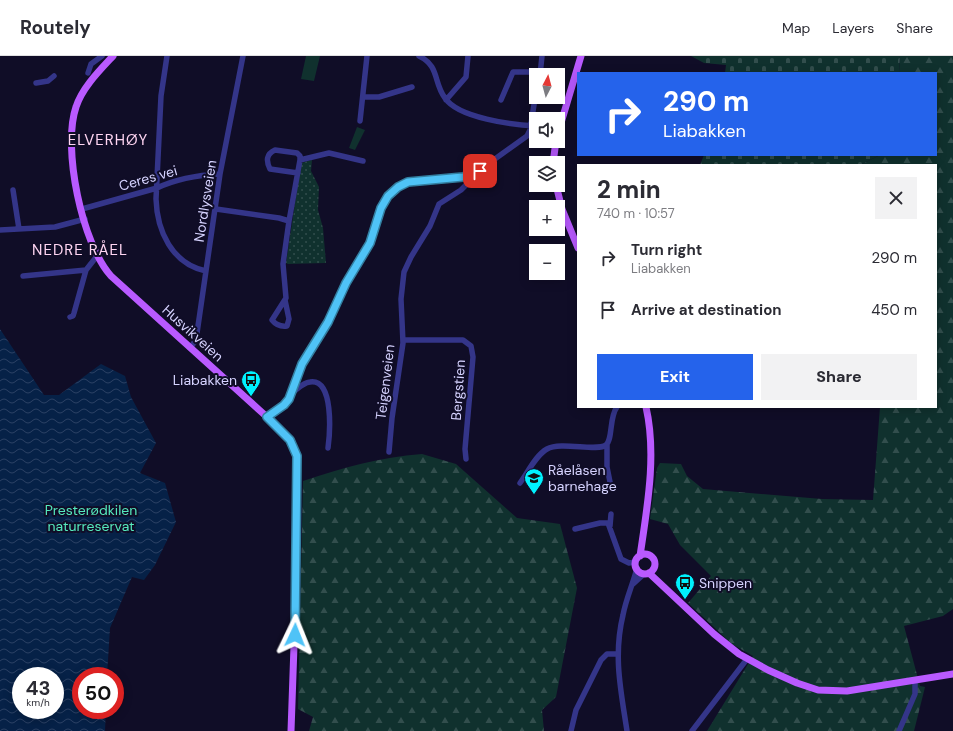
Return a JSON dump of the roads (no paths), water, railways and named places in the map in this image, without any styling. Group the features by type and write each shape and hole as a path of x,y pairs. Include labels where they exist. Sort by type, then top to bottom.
{"main road":[{"name":"Husvikveien","path":"113,56 86,87 77,103 73,116 72,165 85,220 97,256 111,276 267,417 290,440 297,456 296,589 291,731"},
{"path":"564,112 580,56"},
{"path":"558,192 562,209 577,246"},
{"path":"637,562 642,542 650,482 650,438 646,408"},
{"path":"642,542 649,555 655,561 649,571"},
{"path":"637,562 649,555"},
{"path":"637,562 649,571 656,581 661,582 714,634 747,660 797,683 828,691 847,691 953,674"}],"street":[{"path":"88,73 91,64 102,56"},
{"path":"167,56 161,96 157,213 161,230 167,243 187,263 198,269 206,271"},
{"name":"Nordlysveien","path":"190,348 196,340 220,174 242,56"},
{"path":"360,121 367,56"},
{"path":"419,56 425,59 432,66 442,93 446,100 454,108 466,114 529,125"},
{"path":"446,100 466,77 468,56"},
{"path":"541,68 542,56"},
{"path":"501,100 513,72 529,73"},
{"path":"36,83 48,81 54,76"},
{"path":"362,98 384,96 412,87"},
{"path":"267,417 284,405 292,393 302,364 328,322 346,283 370,243 381,208 388,196 398,187 408,182 474,174 524,139 529,132"},
{"path":"285,300 283,264 289,221 298,173 300,156 297,153 275,150 268,154 267,160 271,170 298,173"},
{"path":"300,160 329,153 362,161"},
{"name":"Ceres vei","path":"82,209 157,188 166,184 208,175 220,174"},
{"name":"Teigenveien","path":"389,452 403,340 401,299 404,272 431,223 438,206 466,186 475,176 474,174"},
{"path":"13,190 19,229"},
{"path":"216,209 279,218 289,221"},
{"path":"0,230 55,227 85,220"},
{"path":"70,317 73,316 86,270 97,256"},
{"path":"23,276 86,270"},
{"name":"Bergstien","path":"403,340 463,340 471,346 472,357 465,448 466,458"},
{"path":"292,393 307,382 316,382 323,386 327,394 330,426 328,448"},
{"path":"610,482 607,467 607,444 616,408"},
{"path":"520,483 547,449 561,446 599,448 607,444"},
{"path":"611,514 610,526 620,557 629,563 637,562 633,584 623,615 617,654 618,677 627,731"},
{"path":"576,529 600,523 608,524 610,526"},
{"path":"633,584 649,571"},
{"path":"572,731 576,710 601,660 607,654 617,654"},
{"path":"692,731 747,660"},
{"path":"899,731 915,694 915,680"}],"water":[{"name":"Presterødkilen naturreservat","path":"0,329 44,395 59,395 101,364 125,376 131,397 156,443 140,473 165,483 176,522 155,565 144,580 132,577 110,628 108,667 72,667 72,719 106,719 105,731 0,731"}],"place":[{"name":"Liabakken","path":"251,397"},
{"name":"Råelåsen barnehage","path":"534,495"},
{"name":"Snippen","path":"685,600"}],"district":[{"name":"ELVERHØY","path":"108,140"},
{"name":"NEDRE RÅEL","path":"80,250"}]}
